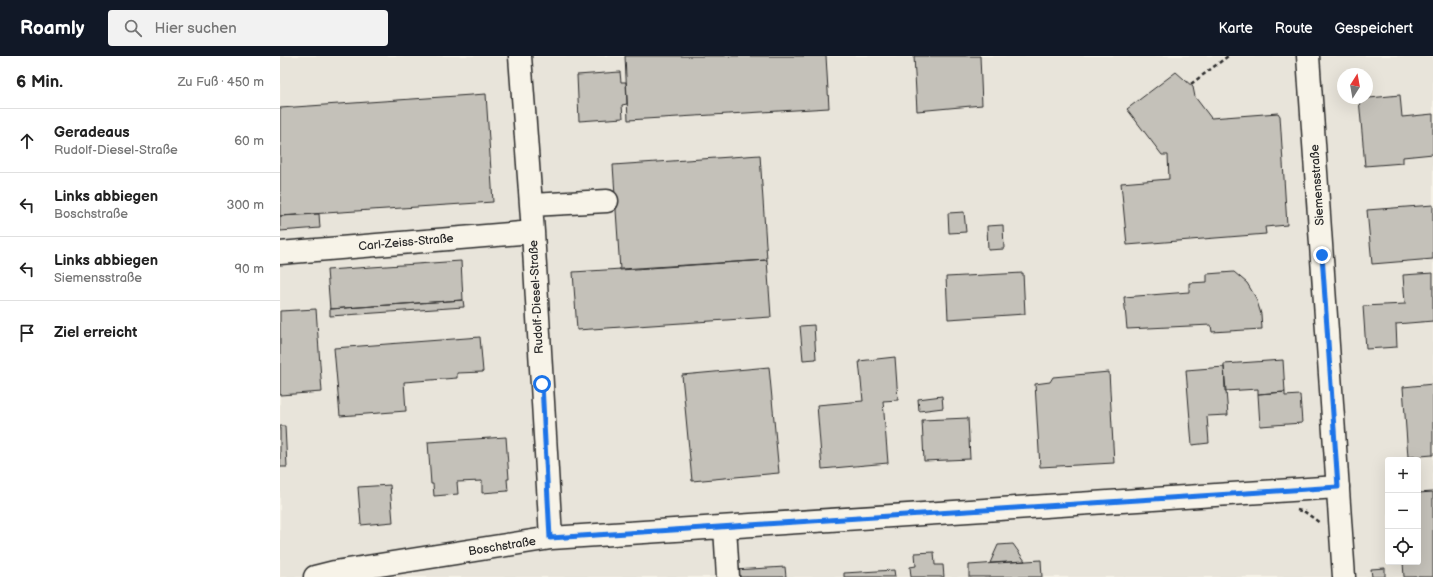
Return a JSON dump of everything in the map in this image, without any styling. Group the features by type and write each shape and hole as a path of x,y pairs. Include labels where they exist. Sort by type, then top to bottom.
{"street":[{"name":"Rudolf-Diesel-Straße","path":"520,56 533,232 550,538"},
{"name":"Siemensstraße","path":"1308,56 1344,577"},
{"path":"531,205 607,201"},
{"name":"Carl-Zeiss-Straße","path":"280,253 533,232"},
{"name":"Boschstraße","path":"329,575 550,538 1338,487"},
{"path":"725,527 728,577"}],"path":[{"path":"1191,84 1228,56"}],"shaded area":[{"path":"280,56 1433,56 1433,577 280,577"}],"building":[{"path":"625,56 826,56 829,108 628,120"},
{"path":"914,56 980,56 982,105 917,111"},
{"path":"620,72 621,82 626,82 627,104 622,105 623,118 579,121 577,75"},
{"path":"1176,72 1193,87 1195,97 1211,118 1278,113 1280,116 1287,225 1265,227 1266,234 1127,245 1121,183 1169,179 1168,155 1162,155 1127,109"},
{"path":"486,94 493,202 280,216 280,108"},
{"path":"1400,95 1402,117 1433,114 1433,154 1403,157 1403,163 1365,166 1359,104 1373,104 1373,98"},
{"path":"760,155 767,260 620,270 613,165"},
{"path":"1433,205 1433,259 1372,264 1367,210"},
{"path":"964,212 966,232 949,233 948,213"},
{"path":"319,214 320,228 280,231 280,216"},
{"path":"1003,225 1004,249 988,250 987,226"},
{"path":"767,260 771,317 577,330 573,272"},
{"path":"461,261 463,300 330,309 327,270"},
{"path":"1234,272 1247,283 1256,298 1261,314 1262,329 1212,332 1211,325 1127,329 1124,297 1189,292 1189,283 1207,282 1207,274"},
{"path":"1023,273 1025,314 948,319 946,277"},
{"path":"1433,273 1433,321 1396,324 1397,347 1366,349 1363,306 1405,304 1403,275"},
{"path":"463,300 464,307 330,316 330,309"},
{"path":"316,309 322,392 280,395 280,311"},
{"path":"814,325 816,359 803,360 800,326"},
{"path":"480,337 483,372 457,373 457,378 404,382 406,411 340,416 334,348"},
{"path":"895,357 898,400 883,401 888,463 822,469 817,405 863,401 859,361"},
{"path":"1283,360 1285,392 1258,394 1258,389 1225,391 1224,364"},
{"path":"769,367 779,473 692,481 682,375"},
{"path":"1224,367 1228,415 1207,416 1209,443 1192,445 1186,370"},
{"path":"1109,372 1114,463 1040,467 1035,384 1050,382 1053,377"},
{"path":"1433,384 1433,455 1408,457 1403,387"},
{"path":"1285,392 1285,396 1300,395 1302,423 1260,426 1258,394"},
{"path":"942,396 943,408 919,411 918,399"},
{"path":"968,418 970,459 924,461 922,420"},
{"path":"280,426 285,426 287,467 280,467"},
{"path":"506,437 509,479 507,479 508,491 482,493 482,481 457,482 458,494 434,496 433,484 431,484 428,442"},
{"path":"390,485 393,522 361,525 358,487"},
{"path":"1433,492 1433,577 1404,577 1403,565 1421,565 1421,493"},
{"path":"1013,544 1025,561 990,563 998,545"},
{"path":"934,552 935,565 943,565 944,577 911,577 910,567 916,566 915,553"},
{"path":"1041,560 1042,577 969,577 969,565"},
{"path":"785,567 786,577 734,577 734,570"},
{"path":"1385,568 1385,577 1372,577 1371,569"},
{"path":"894,570 895,577 844,577 844,573"}],"route":[{"path":"542,384 550,538 1338,487 1322,255"}]}
